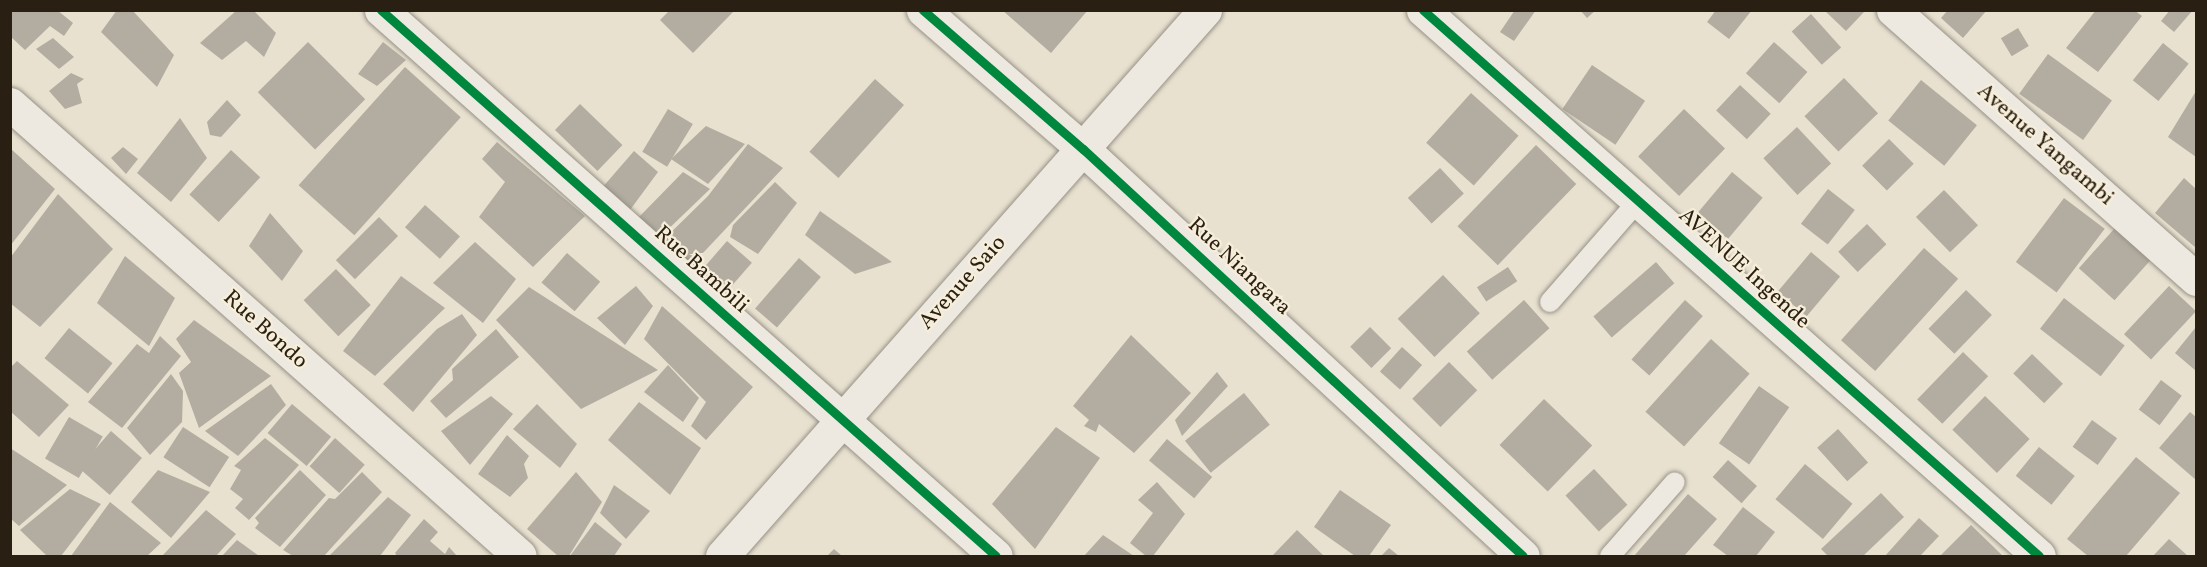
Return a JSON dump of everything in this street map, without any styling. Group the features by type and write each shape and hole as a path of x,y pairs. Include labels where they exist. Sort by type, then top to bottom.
{"street":[{"name":"Rue Bambili","path":"381,10 841,421 996,556"},
{"name":"Rue Niangara","path":"923,10 1083,149 1523,556"},
{"name":"Avenue Saio","path":"722,556 1205,10"},
{"name":"AVENUE Ingende","path":"1423,10 2039,556"},
{"name":"Avenue Yangambi","path":"1893,10 2196,279"},
{"name":"Rue Bondo","path":"10,104 520,556"}],"lane":[{"path":"1550,302 1638,201"},
{"path":"1610,556 1676,482"}],"building":[{"path":"10,10 57,10 73,23 64,36 50,26 25,50 10,36"},
{"path":"117,10 132,10 174,55 157,87 101,32"},
{"path":"237,10 253,10 276,33 264,57 246,41 222,60 200,43"},
{"path":"670,10 735,10 693,53 660,20"},
{"path":"1002,10 1088,10 1051,53"},
{"path":"1515,10 1536,10 1514,41 1500,32"},
{"path":"1580,10 1596,10 1587,18"},
{"path":"1716,10 1752,10 1729,39 1707,22"},
{"path":"1824,10 1862,10 1864,12 1846,31"},
{"path":"1948,10 1987,10 1963,38 1941,18"},
{"path":"2096,10 2134,10 2142,16 2098,72 2066,48"},
{"path":"2170,10 2193,10 2174,32 2161,21"},
{"path":"1811,14 1841,47 1822,65 1792,31"},
{"path":"2018,28 2029,46 2012,56 2001,38"},
{"path":"53,38 74,57 59,69 36,49"},
{"path":"308,42 365,99 315,149 258,92"},
{"path":"383,42 406,60 377,86 358,74"},
{"path":"1774,42 1807,72 1779,103 1746,73"},
{"path":"2163,43 2189,64 2158,101 2133,80"},
{"path":"2048,54 2112,100 2083,140 2019,94"},
{"path":"1592,65 1645,101 1615,145 1562,109"},
{"path":"405,67 461,117 354,235 299,185"},
{"path":"71,73 84,79 77,84 82,103 65,109 49,91"},
{"path":"1844,78 1878,113 1838,151 1804,116"},
{"path":"875,79 904,105 838,178 809,152"},
{"path":"1921,80 1977,125 1944,166 1888,120"},
{"path":"1740,85 1771,114 1747,139 1716,111"},
{"path":"2196,91 2196,157 2168,137"},
{"path":"1471,93 1519,136 1474,186 1426,143"},
{"path":"227,100 241,115 221,137 210,135 207,122"},
{"path":"580,104 622,145 597,171 555,130"},
{"path":"668,109 693,124 667,167 642,152"},
{"path":"1684,109 1725,149 1679,196 1638,156"},
{"path":"180,118 207,158 171,202 137,173"},
{"path":"706,126 745,144 708,184 671,159"},
{"path":"1797,127 1831,164 1797,195 1763,158"},
{"path":"1889,139 1914,164 1887,191 1862,166"},
{"path":"497,142 585,216 533,267 479,217 505,182 482,159"},
{"path":"748,144 783,168 686,271 657,246 708,196"},
{"path":"1536,145 1576,184 1498,265 1458,226"},
{"path":"123,147 138,159 126,174 111,158"},
{"path":"10,148 55,189 10,246"},
{"path":"231,150 260,177 219,222 189,195"},
{"path":"634,151 658,172 630,210 601,189"},
{"path":"1440,168 1464,194 1432,224 1408,198"},
{"path":"683,172 710,189 658,239 639,217"},
{"path":"1732,172 1763,198 1728,239 1697,213"},
{"path":"2184,178 2196,189 2196,248 2155,213"},
{"path":"775,182 797,203 758,254 730,237 733,225"},
{"path":"1828,189 1855,210 1828,245 1801,224"},
{"path":"1944,190 1978,225 1950,252 1916,217"},
{"path":"58,194 113,249 40,327 10,303 10,258"},
{"path":"2064,198 2105,229 2057,293 2016,262"},
{"path":"425,205 460,236 440,259 405,227"},
{"path":"820,211 892,262 855,274 805,235"},
{"path":"270,213 303,251 282,281 249,246"},
{"path":"379,217 398,236 355,279 336,260"},
{"path":"1867,224 1886,244 1858,272 1838,252"},
{"path":"2115,228 2151,260 2115,300 2079,268"},
{"path":"727,241 752,263 722,297 697,276"},
{"path":"475,242 516,279 483,323 433,283"},
{"path":"1924,248 1958,279 1875,371 1841,340"},
{"path":"1811,252 1840,276 1807,316 1778,292"},
{"path":"567,253 600,282 575,311 541,282"},
{"path":"125,256 175,298 149,346 97,303"},
{"path":"799,258 821,277 777,328 755,309"},
{"path":"1656,262 1674,283 1612,338 1593,316"},
{"path":"1508,267 1517,281 1486,301 1477,287"},
{"path":"336,269 371,305 338,336 304,300"},
{"path":"1443,275 1480,313 1434,357 1398,319"},
{"path":"401,276 445,308 375,376 343,351"},
{"path":"636,286 653,306 625,345 597,318"},
{"path":"2169,286 2196,311 2151,360 2124,334"},
{"path":"529,287 658,370 581,409 496,320"},
{"path":"1966,290 1992,315 1954,354 1928,329"},
{"path":"2064,298 2125,345 2101,376 2040,329"},
{"path":"1524,300 1549,328 1492,380 1467,352"},
{"path":"1685,300 1703,316 1649,376 1631,359"},
{"path":"662,306 753,387 706,440 691,426 706,402 644,339"},
{"path":"462,314 477,335 413,412 383,384 437,329"},
{"path":"194,320 271,376 199,428 179,373 191,362 176,339"},
{"path":"1370,327 1391,348 1371,368 1350,347"},
{"path":"2196,327 2196,371 2175,353"},
{"path":"69,328 113,363 88,394 44,358"},
{"path":"496,329 519,357 446,418 430,401 453,380 452,369"},
{"path":"1131,335 1191,393 1134,453 1099,424 1096,432 1084,426 1089,420 1073,406"},
{"path":"160,336 181,356 122,428 88,402 137,344 149,353"},
{"path":"1711,339 1750,374 1684,447 1645,412"},
{"path":"1402,347 1422,365 1400,390 1380,372"},
{"path":"1963,352 1988,376 1942,424 1917,399"},
{"path":"2032,354 2063,384 2044,403 2013,373"},
{"path":"17,361 69,405 39,437 10,411 10,368"},
{"path":"1449,362 1477,390 1441,427 1412,399"},
{"path":"668,365 699,398 683,422 644,392"},
{"path":"1217,372 1228,386 1182,436 1175,420"},
{"path":"171,374 183,391 182,422 150,455 127,428"},
{"path":"2161,380 2182,396 2159,425 2139,410"},
{"path":"271,384 286,405 238,456 205,431"},
{"path":"1759,386 1789,407 1749,465 1719,443"},
{"path":"1244,393 1270,425 1211,473 1185,441"},
{"path":"491,396 513,414 470,465 441,431"},
{"path":"1985,396 2030,439 1997,473 1952,430"},
{"path":"1544,399 1592,446 1548,492 1500,445"},
{"path":"639,402 701,448 670,495 608,440"},
{"path":"292,404 331,437 307,466 268,433"},
{"path":"537,404 577,444 560,468 513,429"},
{"path":"2190,412 2196,417 2196,480 2159,448"},
{"path":"69,417 103,436 79,478 45,459"},
{"path":"2092,420 2117,438 2098,465 2073,447"},
{"path":"183,427 229,457 210,487 163,457"},
{"path":"1056,427 1100,458 1035,549 992,504"},
{"path":"1838,429 1868,462 1847,481 1817,448"},
{"path":"111,431 142,458 110,495 79,468"},
{"path":"507,435 529,456 524,464 528,478 510,497 478,474"},
{"path":"265,438 299,465 249,520 235,508 243,499 230,489 241,470 234,466"},
{"path":"335,438 365,465 339,493 310,466"},
{"path":"1167,439 1212,477 1194,498 1149,460"},
{"path":"2039,447 2075,476 2051,505 2016,476"},
{"path":"10,448 67,485 19,526 10,518"},
{"path":"2136,457 2180,493 2126,556 2088,556 2067,539"},
{"path":"1728,460 1757,486 1742,503 1713,477"},
{"path":"1805,464 1852,504 1823,539 1775,499"},
{"path":"1594,469 1627,505 1599,531 1565,496"},
{"path":"158,470 210,492 171,538 131,502"},
{"path":"300,470 326,495 280,547 255,528 259,523 255,518"},
{"path":"362,472 382,492 324,556 293,556 283,550 329,498 335,499"},
{"path":"576,472 602,502 569,556 558,556 527,529"},
{"path":"1157,482 1185,514 1153,556 1146,556 1130,543 1153,513 1138,500"},
{"path":"614,485 650,511 626,539 600,513"},
{"path":"70,489 101,504 61,556 47,556 20,530"},
{"path":"1340,490 1391,525 1369,556 1355,556 1314,527"},
{"path":"1881,493 1904,517 1863,556 1828,556 1821,549"},
{"path":"1688,494 1717,519 1684,556 1634,556"},
{"path":"388,497 411,515 380,556 329,556"},
{"path":"110,502 161,543 147,556 71,556"},
{"path":"1743,507 1775,532 1756,556 1728,556 1713,545"},
{"path":"206,510 236,534 216,556 162,556"},
{"path":"1919,518 1939,536 1920,556 1885,556"},
{"path":"424,519 438,532 430,541 445,554 449,547 457,556 397,556 395,553"},
{"path":"595,522 622,544 614,556 570,556"},
{"path":"1971,525 2003,556 1940,556"},
{"path":"1297,530 1324,556 1272,556"},
{"path":"1103,535 1134,556 1084,556"},
{"path":"2169,539 2188,556 2153,556"},
{"path":"237,540 259,556 222,556"},
{"path":"1389,548 1399,556 1381,556"},
{"path":"834,549 842,556 827,556"}],"cycle path":[{"path":"381,10 996,556"},
{"path":"923,10 1083,149 1523,556"},
{"path":"1423,10 2039,556"}]}
